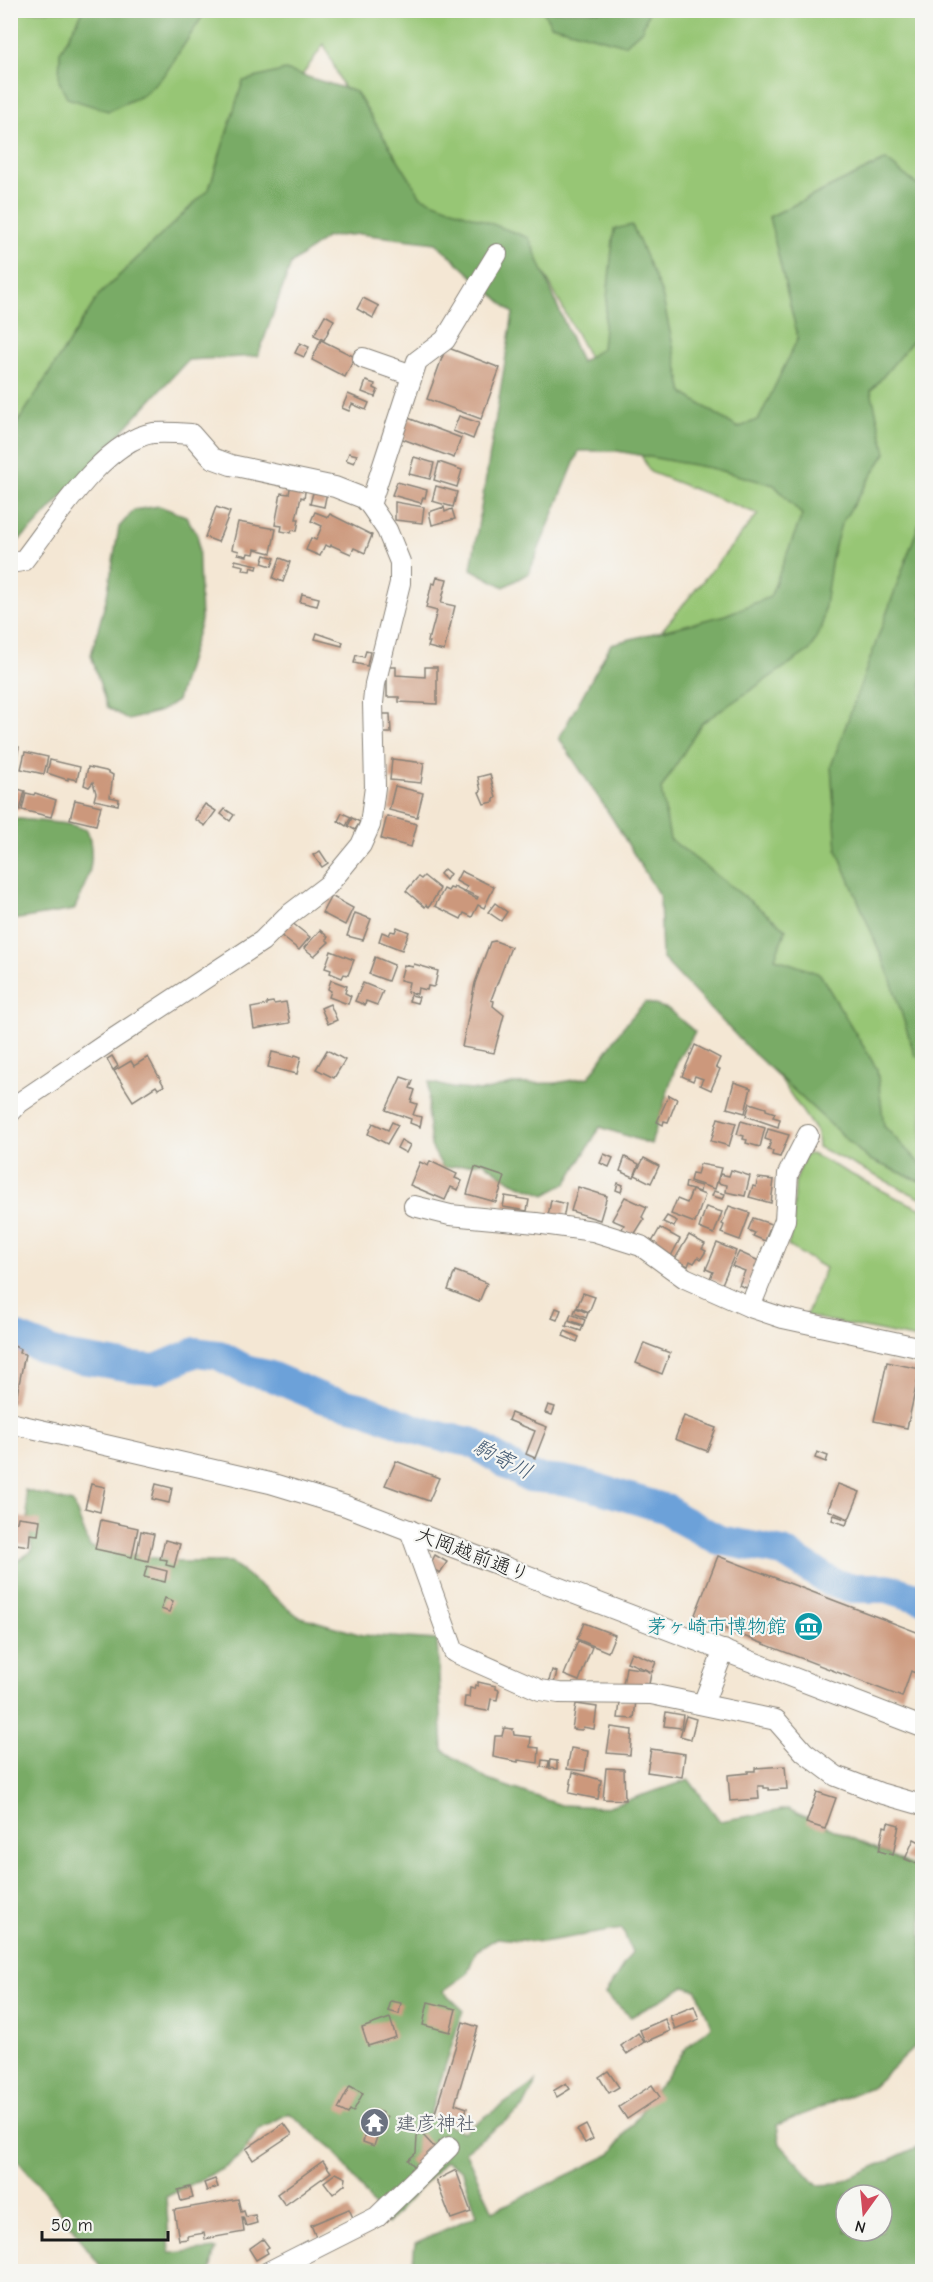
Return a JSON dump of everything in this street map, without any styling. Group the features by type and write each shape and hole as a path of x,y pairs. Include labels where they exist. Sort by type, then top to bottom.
{"street":[{"path":"370,505 417,361 445,340 497,254"},
{"path":"363,358 412,375"},
{"path":"10,563 23,561 86,477 134,440 152,434 190,434 212,458 231,465 334,487 363,498 387,530 400,562 394,608 375,684 375,787 369,825 361,845 328,885 286,917 262,941 13,1107"},
{"path":"750,1307 785,1220 788,1174 808,1136"},
{"path":"414,1206 450,1215 536,1222 593,1231 641,1246 685,1278 750,1307 783,1318 922,1348"},
{"name":"大岡越前通り","path":"10,1423 270,1483 346,1506 922,1727"},
{"path":"410,1530 454,1652 540,1690 559,1693 651,1694 776,1720 804,1752 836,1776 880,1793 922,1805"},
{"path":"703,1704 724,1650"},
{"path":"268,2271 377,2217 449,2147"}],"green space":[{"path":"11,11 922,11 922,1199 818,1147 817,1133 752,1038 617,756 630,669 758,514 650,472 545,275 394,201 324,44 189,237 11,499"},
{"path":"83,11 206,11 165,74 143,95 108,111 67,98 59,81 60,52"},
{"path":"543,11 649,11 642,30 625,45 551,25"},
{"path":"285,70 356,92 421,197 529,238 581,362 602,348 614,229 632,225 662,294 683,393 738,428 759,419 798,338 769,217 886,160 922,189 922,310 915,338 871,391 886,453 841,524 832,557 822,626 810,650 702,723 661,789 670,839 786,929 775,958 820,974 877,1069 884,1126 922,1166 922,1182 868,1159 748,1048 662,958 660,897 612,818 559,738 611,644 725,615 770,597 802,515 774,485 710,468 617,451 579,451 529,573 504,587 471,569 513,313 436,243 360,234 327,237 291,264 258,356 188,360 33,528 11,547 11,433 99,295 209,189 243,81"},
{"path":"159,506 186,516 198,536 201,621 177,701 161,711 129,720 107,707 91,655 107,596 119,527 134,510"},
{"path":"922,516 922,1059 915,1056 890,977 837,850 831,766"},
{"path":"11,818 68,824 87,830 91,852 90,871 74,910 13,920 11,925"},
{"path":"645,1002 668,1009 695,1032 678,1059 651,1144 600,1127 567,1183 545,1195 512,1182 483,1162 443,1168 431,1146 428,1118 429,1082 452,1088 482,1091 512,1084 556,1083 589,1077 623,1027"},
{"path":"812,1154 922,1209 922,1340 806,1316 825,1268 788,1246 793,1228 795,1183 805,1155"},
{"path":"25,1490 73,1503 90,1547 179,1562 231,1562 298,1616 362,1635 437,1640 443,1750 488,1780 561,1805 606,1807 689,1780 720,1821 788,1809 922,1870 922,2040 873,2086 777,2125 780,2144 817,2185 834,2184 834,2243 894,2243 894,2183 838,2183 922,2145 922,2271 412,2271 415,2243 477,2215 462,2169 445,2161 387,2224 333,2149 289,2113 258,2130 243,2153 226,2167 166,2197 170,2253 216,2249 211,2271 104,2271 49,2197 11,2153 10,1566 32,1551","holes":["622,1929 632,1952 605,1994 631,2017 685,1986 697,1990 711,2026 687,2047 611,2154 493,2211 465,2151 523,2108 536,2082 463,2132 429,2117 463,2010 443,1991 467,1974 476,1951 497,1938 542,1942"]}],"building":[{"path":"363,298 379,306 373,318 357,309"},
{"path":"325,315 334,320 324,340 314,335"},
{"path":"321,340 355,357 345,377 312,360"},
{"path":"300,343 309,347 304,357 295,353"},
{"path":"446,347 500,368 481,419 427,399"},
{"path":"366,381 375,384 374,388 378,390 375,397 362,392"},
{"path":"348,394 369,403 366,410 352,404 349,411 342,408"},
{"path":"459,416 479,423 473,439 453,431"},
{"path":"408,418 461,438 454,458 400,438"},
{"path":"349,453 357,455 354,463 346,460"},
{"path":"414,457 434,463 430,479 409,474"},
{"path":"439,462 462,470 457,487 434,480"},
{"path":"397,482 427,490 425,498 423,497 421,503 392,495"},
{"path":"291,483 306,486 296,519 299,519 297,531 292,530 291,533 281,531 282,526 275,525 281,493 289,494"},
{"path":"436,486 457,492 453,507 432,501"},
{"path":"314,489 327,492 324,507 310,504"},
{"path":"395,502 424,507 422,523 395,520"},
{"path":"216,507 230,512 218,542 205,537"},
{"path":"444,507 445,512 452,509 455,519 432,525 429,512"},
{"path":"315,512 328,517 330,514 372,535 365,553 354,548 351,554 331,545 330,547 325,545 320,556 306,550 311,538 316,540 322,526 311,521"},
{"path":"238,522 276,529 271,553 255,549 254,554 248,553 247,556 238,554 239,551 232,549"},
{"path":"265,555 275,558 272,566 262,563"},
{"path":"280,558 290,562 283,582 273,578"},
{"path":"235,560 258,565 257,569 251,567 250,571 243,570 244,566 235,564"},
{"path":"437,577 447,579 441,603 455,606 444,651 428,647 430,642 427,642 437,611 426,608 432,583 435,584"},
{"path":"302,594 319,598 317,606 300,602"},
{"path":"317,633 343,642 342,646 315,639"},
{"path":"366,651 370,652 367,666 354,663 356,655 364,657"},
{"path":"387,667 396,667 396,675 425,677 425,667 437,667 437,704 399,702 399,697 387,697 387,680 384,680"},
{"path":"383,714 390,714 391,733 383,733"},
{"path":"10,745 19,747 17,756 10,755"},
{"path":"25,752 48,757 44,774 21,769"},
{"path":"392,759 424,763 421,783 390,780"},
{"path":"50,760 80,767 77,780 68,778 68,780 47,773"},
{"path":"88,767 113,775 110,797 119,799 118,805 94,800 96,793 93,782 89,787 84,785"},
{"path":"490,774 496,798 494,802 484,804 479,792 481,791 478,777"},
{"path":"395,786 423,793 417,817 389,810"},
{"path":"10,787 25,791 20,810 10,808"},
{"path":"26,793 34,795 35,793 56,800 51,817 22,810"},
{"path":"75,800 101,806 96,825 70,819"},
{"path":"205,804 216,811 205,826 195,819"},
{"path":"225,809 234,815 230,821 221,814"},
{"path":"342,813 351,817 346,826 338,821"},
{"path":"387,816 417,824 411,847 381,839"},
{"path":"352,818 360,822 355,830 348,826"},
{"path":"320,851 328,863 322,867 313,855"},
{"path":"444,869 450,874 446,880 440,874"},
{"path":"461,871 494,887 484,908 478,905 472,917 464,913 461,919 435,906 444,889 448,891 454,887 477,899 478,897 465,891 467,887 456,881"},
{"path":"424,876 440,889 429,907 426,905 425,907 406,891 418,877 421,879"},
{"path":"331,896 353,908 345,925 322,913"},
{"path":"495,903 507,912 501,921 488,912"},
{"path":"355,913 371,919 363,940 347,936"},
{"path":"291,922 310,937 299,950 280,935"},
{"path":"397,927 409,932 402,950 379,941 382,932 389,935 391,931 395,932"},
{"path":"320,930 328,937 326,939 329,942 314,956 304,948"},
{"path":"495,941 511,947 491,1000 494,1001 493,1006 504,1015 494,1053 462,1047 475,983 490,942"},
{"path":"331,951 354,960 348,975 344,974 342,978 325,968"},
{"path":"375,957 394,965 388,981 369,974"},
{"path":"414,964 438,971 435,985 428,986 427,990 418,988 417,994 407,992 409,982 400,980 404,965 413,967"},
{"path":"331,980 347,986 345,993 351,996 348,1004 329,997 331,991 328,989"},
{"path":"363,983 383,991 377,1005 366,1001 365,1005 355,1001"},
{"path":"411,995 419,997 417,1003 409,1001"},
{"path":"273,1002 274,1004 286,1002 290,1023 254,1029 251,1008"},
{"path":"330,1004 337,1020 328,1024 321,1008"},
{"path":"695,1045 720,1058 716,1067 720,1069 711,1090 700,1085 703,1079 695,1076 693,1081 682,1076"},
{"path":"327,1050 345,1060 334,1078 316,1069"},
{"path":"272,1052 301,1057 297,1074 268,1067"},
{"path":"112,1056 118,1066 113,1070 107,1059"},
{"path":"148,1057 164,1086 158,1089 156,1086 133,1101 114,1071 131,1061 134,1066"},
{"path":"401,1077 413,1081 410,1088 415,1090 411,1102 417,1104 413,1115 422,1117 420,1127 410,1123 411,1119 386,1110"},
{"path":"734,1082 751,1088 745,1113 727,1108"},
{"path":"669,1095 677,1099 668,1122 664,1121 663,1125 657,1122"},
{"path":"750,1103 775,1113 773,1117 780,1119 778,1127 746,1116"},
{"path":"718,1118 736,1123 729,1146 711,1141"},
{"path":"741,1121 765,1128 760,1147 746,1143 744,1136 737,1134"},
{"path":"392,1122 398,1125 387,1144 368,1134 373,1123 388,1130"},
{"path":"768,1129 789,1135 780,1157 772,1155 773,1151 768,1150 771,1141 765,1139"},
{"path":"401,1140 410,1145 406,1153 397,1148"},
{"path":"604,1154 613,1158 609,1167 600,1163"},
{"path":"625,1157 639,1164 634,1177 620,1171"},
{"path":"644,1158 659,1166 651,1183 635,1175"},
{"path":"430,1161 457,1174 455,1178 462,1181 458,1190 451,1187 445,1200 410,1185 420,1162 428,1166"},
{"path":"700,1164 721,1168 715,1189 690,1181 692,1173 697,1174"},
{"path":"475,1167 505,1177 496,1202 467,1194"},
{"path":"731,1170 750,1176 745,1196 726,1192 727,1185 718,1183 720,1174 729,1176"},
{"path":"758,1178 774,1180 771,1203 749,1197 753,1186 756,1187"},
{"path":"686,1182 701,1186 700,1192 685,1188"},
{"path":"618,1183 623,1185 621,1192 616,1190"},
{"path":"578,1187 607,1196 600,1220 571,1211"},
{"path":"692,1190 705,1195 695,1223 671,1214 677,1199 687,1203"},
{"path":"714,1191 725,1194 723,1199 712,1196"},
{"path":"505,1196 529,1200 527,1211 503,1207"},
{"path":"625,1197 647,1207 642,1217 644,1219 634,1235 622,1229 624,1225 612,1220"},
{"path":"551,1200 566,1204 563,1219 548,1216"},
{"path":"729,1206 750,1213 740,1240 721,1233"},
{"path":"706,1207 722,1212 714,1234 699,1228"},
{"path":"667,1216 677,1221 674,1227 663,1222"},
{"path":"753,1218 771,1224 765,1241 753,1236 755,1233 748,1230"},
{"path":"660,1228 680,1239 670,1258 652,1248 655,1243 652,1242"},
{"path":"689,1235 705,1244 702,1249 706,1251 701,1259 698,1257 694,1263 690,1261 688,1266 675,1259"},
{"path":"717,1243 736,1251 722,1284 710,1278 713,1272 706,1269"},
{"path":"739,1252 759,1261 749,1289 739,1285 745,1271 732,1266"},
{"path":"455,1271 487,1283 479,1302 448,1290"},
{"path":"583,1293 595,1297 589,1312 577,1307"},
{"path":"556,1308 561,1310 557,1320 552,1318"},
{"path":"576,1308 588,1313 586,1318 574,1313"},
{"path":"571,1314 585,1320 583,1325 569,1320"},
{"path":"568,1321 583,1326 581,1331 566,1326"},
{"path":"565,1331 579,1337 577,1342 563,1336"},
{"path":"644,1343 670,1353 662,1374 636,1363"},
{"path":"10,1344 20,1349 19,1353 25,1354 15,1404 10,1403"},
{"path":"887,1362 920,1369 907,1428 874,1421"},
{"path":"548,1405 555,1407 552,1415 545,1413"},
{"path":"511,1413 547,1427 535,1458 526,1454 535,1431 508,1420"},
{"path":"684,1416 716,1428 707,1451 675,1439"},
{"path":"817,1452 828,1456 826,1462 815,1458"},
{"path":"396,1461 439,1478 429,1501 385,1485"},
{"path":"91,1484 105,1487 100,1512 85,1508"},
{"path":"156,1484 172,1488 169,1503 152,1499"},
{"path":"838,1484 860,1492 849,1519 828,1510"},
{"path":"834,1515 848,1520 846,1525 832,1520"},
{"path":"18,1517 40,1520 38,1535 30,1534 29,1546 10,1543 10,1521 17,1522"},
{"path":"101,1520 138,1528 132,1557 95,1549"},
{"path":"141,1531 154,1534 148,1561 136,1558"},
{"path":"165,1540 180,1544 174,1567 166,1565 167,1560 160,1559"},
{"path":"435,1555 447,1562 440,1573 429,1567"},
{"name":"茅ヶ崎市博物館","path":"718,1556 922,1634 922,1643 917,1658 921,1659 915,1673 911,1671 902,1697 694,1617"},
{"path":"147,1566 167,1571 165,1582 144,1577"},
{"path":"165,1598 173,1601 169,1612 161,1609"},
{"path":"584,1623 615,1635 608,1652 577,1639"},
{"path":"578,1641 592,1647 579,1681 564,1675"},
{"path":"631,1652 656,1662 652,1672 627,1662"},
{"path":"626,1667 646,1670 651,1674 648,1689 623,1685"},
{"path":"552,1670 557,1672 554,1683 549,1681"},
{"path":"478,1682 496,1686 499,1690 497,1700 491,1699 487,1711 464,1707 465,1697 469,1697 470,1688 474,1689 475,1685 478,1686"},
{"path":"636,1700 634,1719 618,1718 620,1703"},
{"path":"576,1704 597,1707 594,1729 583,1727 582,1730 572,1729"},
{"path":"666,1712 683,1715 681,1728 664,1726"},
{"path":"686,1716 696,1719 691,1739 680,1736"},
{"path":"611,1727 632,1730 630,1755 607,1753"},
{"path":"504,1728 513,1729 514,1735 531,1737 530,1747 539,1748 538,1763 493,1757 495,1736 502,1736"},
{"path":"571,1748 588,1751 585,1771 567,1769"},
{"path":"651,1749 685,1754 682,1777 647,1772"},
{"path":"542,1760 549,1761 548,1768 541,1767"},
{"path":"550,1760 557,1761 557,1769 549,1768"},
{"path":"785,1766 787,1789 769,1790 764,1786 758,1786 759,1799 730,1801 728,1775 748,1773 748,1771 755,1771 755,1768"},
{"path":"606,1768 624,1769 625,1800 603,1799"},
{"path":"573,1772 601,1780 598,1799 569,1793"},
{"path":"817,1792 836,1798 825,1829 806,1823"},
{"path":"888,1822 899,1825 893,1855 879,1851 884,1826 887,1827"},
{"path":"914,1839 922,1843 922,1866 905,1859"},
{"path":"391,2001 401,2003 399,2014 388,2011"},
{"path":"428,2002 456,2009 450,2032 423,2025"},
{"path":"694,2006 699,2019 675,2029 670,2016"},
{"path":"390,2018 396,2037 368,2046 362,2028"},
{"path":"665,2019 670,2031 645,2042 640,2030"},
{"path":"463,2022 478,2027 455,2104 467,2108 462,2124 434,2116"},
{"path":"638,2033 644,2042 627,2054 621,2046"},
{"path":"608,2071 619,2087 609,2093 599,2077"},
{"path":"566,2083 570,2089 557,2097 553,2091"},
{"path":"652,2085 660,2097 627,2119 619,2107"},
{"path":"350,2086 363,2093 353,2112 350,2110 348,2114 338,2109"},
{"name":"建彦神社","path":"373,2110 387,2117 382,2136 378,2134 374,2146 363,2142 366,2131 362,2130 367,2112 372,2113"},
{"path":"284,2123 292,2134 253,2160 246,2149"},
{"path":"586,2125 593,2139 585,2143 577,2130"},
{"path":"421,2133 435,2148 415,2167 408,2160 416,2153 417,2137"},
{"path":"323,2161 331,2172 285,2205 277,2194"},
{"path":"456,2170 471,2212 451,2219 436,2180"},
{"path":"336,2173 346,2178 345,2184 333,2194 324,2182"},
{"path":"215,2179 218,2187 207,2191 204,2183"},
{"path":"190,2187 193,2198 181,2201 178,2190"},
{"path":"238,2199 241,2212 244,2211 246,2217 255,2215 257,2223 246,2226 242,2217 244,2232 205,2239 204,2233 179,2240 174,2210"},
{"path":"349,2209 354,2220 316,2237 311,2225"},
{"path":"263,2239 269,2247 266,2249 268,2253 256,2260 249,2249"}],"waterway":[{"name":"駒寄川","path":"10,1335 63,1356 131,1367 156,1369 196,1352 219,1355 248,1371 268,1375 324,1399 363,1408 418,1430 471,1442 528,1477 562,1480 590,1486 667,1509 678,1518 719,1540 783,1552 831,1582 851,1588 887,1588 922,1599"}],"place":[{"name":"茅ヶ崎市博物館","path":"808,1626"},
{"name":"建彦神社","path":"375,2123"}]}
